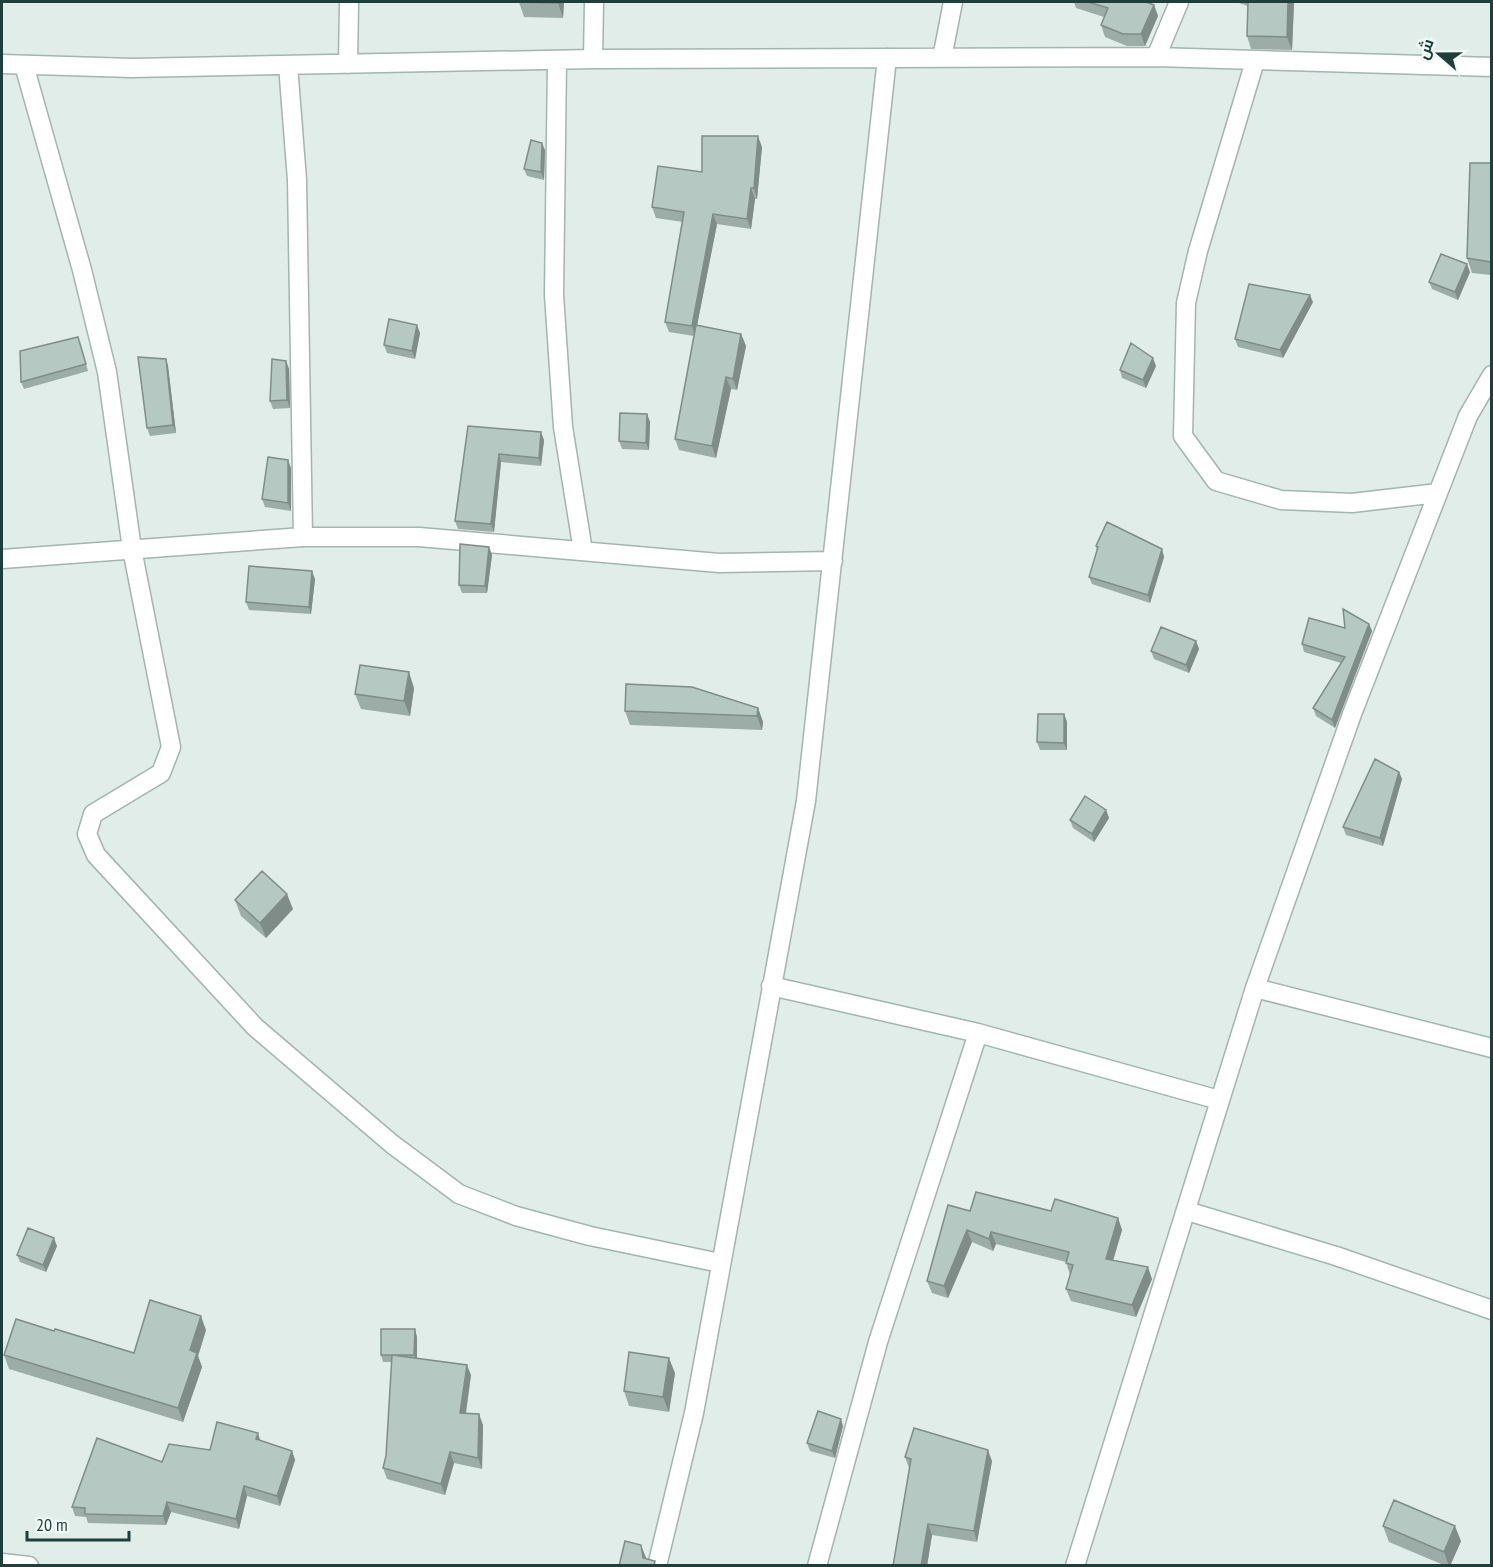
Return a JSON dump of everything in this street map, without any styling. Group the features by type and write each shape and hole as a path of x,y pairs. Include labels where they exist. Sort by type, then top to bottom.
{"street":[{"path":"348,64 350,2"},
{"path":"593,59 594,2"},
{"path":"942,58 953,2"},
{"path":"1156,57 1179,2"},
{"path":"2,64 132,68 593,59 1156,57 1491,68"},
{"path":"657,1566 694,1413 806,801 887,58"},
{"path":"556,60 554,295 563,427 583,551"},
{"path":"1255,61 1198,251 1186,303 1184,436 1216,481 1281,500 1352,503 1438,493"},
{"path":"24,65 82,270 107,372 132,549 171,747 161,773 93,814 87,834 96,855 255,1027 392,1144 459,1194 516,1216 590,1236 720,1263"},
{"path":"288,65 297,180 303,537"},
{"path":"1075,1566 1255,988 1352,714 1468,416 1491,375"},
{"path":"2,559 303,537 418,537 719,563 833,561"},
{"path":"771,986 978,1033 1219,1100"},
{"path":"1255,988 1491,1048"},
{"path":"817,1566 878,1342 978,1033"},
{"path":"1187,1211 1335,1256 1491,1310"},
{"path":"2,1563 29,1566"}],"building":[{"path":"1088,2 1146,2 1154,5 1141,34 1123,34 1101,25 1108,8"},
{"path":"1248,2 1288,2 1287,37 1247,36"},
{"path":"702,136 758,136 754,188 751,188 747,219 713,214 692,326 665,322 684,212 652,207 658,166 702,172"},
{"path":"531,140 542,143 541,172 524,169"},
{"path":"1470,163 1491,163 1491,262 1467,258"},
{"path":"1441,254 1467,264 1455,292 1429,282"},
{"path":"1249,284 1310,295 1280,350 1235,339"},
{"path":"389,319 417,325 412,351 384,345"},
{"path":"696,325 741,334 733,379 726,377 712,446 675,439"},
{"path":"78,337 86,364 21,382 20,351"},
{"path":"1131,343 1153,358 1143,380 1120,370"},
{"path":"138,357 166,359 173,425 147,428"},
{"path":"272,359 286,361 287,400 270,401"},
{"path":"620,413 647,414 646,443 619,441"},
{"path":"468,426 541,432 539,458 499,454 491,524 455,521"},
{"path":"268,457 288,460 288,503 262,499"},
{"path":"1107,522 1162,549 1148,595 1089,577 1098,547 1096,546"},
{"path":"460,544 489,547 485,586 459,585"},
{"path":"249,566 312,571 309,607 246,602"},
{"path":"1343,609 1369,624 1332,720 1313,708 1345,657 1302,644 1309,618 1345,628"},
{"path":"1161,627 1196,641 1186,665 1151,651"},
{"path":"360,665 409,672 404,701 355,694"},
{"path":"626,684 692,687 758,708 757,716 625,711"},
{"path":"1038,714 1064,714 1064,743 1037,742"},
{"path":"1375,759 1399,772 1380,838 1343,827"},
{"path":"1085,796 1106,810 1092,834 1070,820"},
{"path":"262,871 287,894 260,923 235,900"},
{"path":"976,1192 1051,1211 1055,1199 1118,1218 1106,1259 1148,1267 1132,1305 1066,1289 1073,1265 1066,1263 1069,1252 991,1232 989,1239 967,1230 944,1286 927,1281 948,1205 970,1211"},
{"path":"28,1228 54,1238 43,1265 17,1255"},
{"path":"150,1300 201,1316 190,1350 197,1353 178,1408 4,1355 16,1319 134,1353"},
{"path":"381,1329 415,1329 414,1355 381,1355"},
{"path":"629,1352 669,1358 663,1397 624,1391"},
{"path":"392,1355 467,1365 460,1413 479,1414 478,1458 450,1452 441,1484 383,1468 386,1456"},
{"path":"818,1411 841,1419 832,1451 807,1443"},
{"path":"217,1422 258,1433 256,1439 292,1451 277,1496 244,1486 236,1519 167,1502 163,1516 85,1514 85,1508 72,1507 97,1438 162,1462 169,1444 210,1450"},
{"path":"914,1428 988,1450 974,1531 928,1524 921,1566 893,1566 911,1459 905,1457"},
{"path":"1394,1500 1455,1526 1444,1552 1383,1526"},
{"path":"625,1541 641,1545 643,1558 655,1561 654,1566 619,1566"}]}
